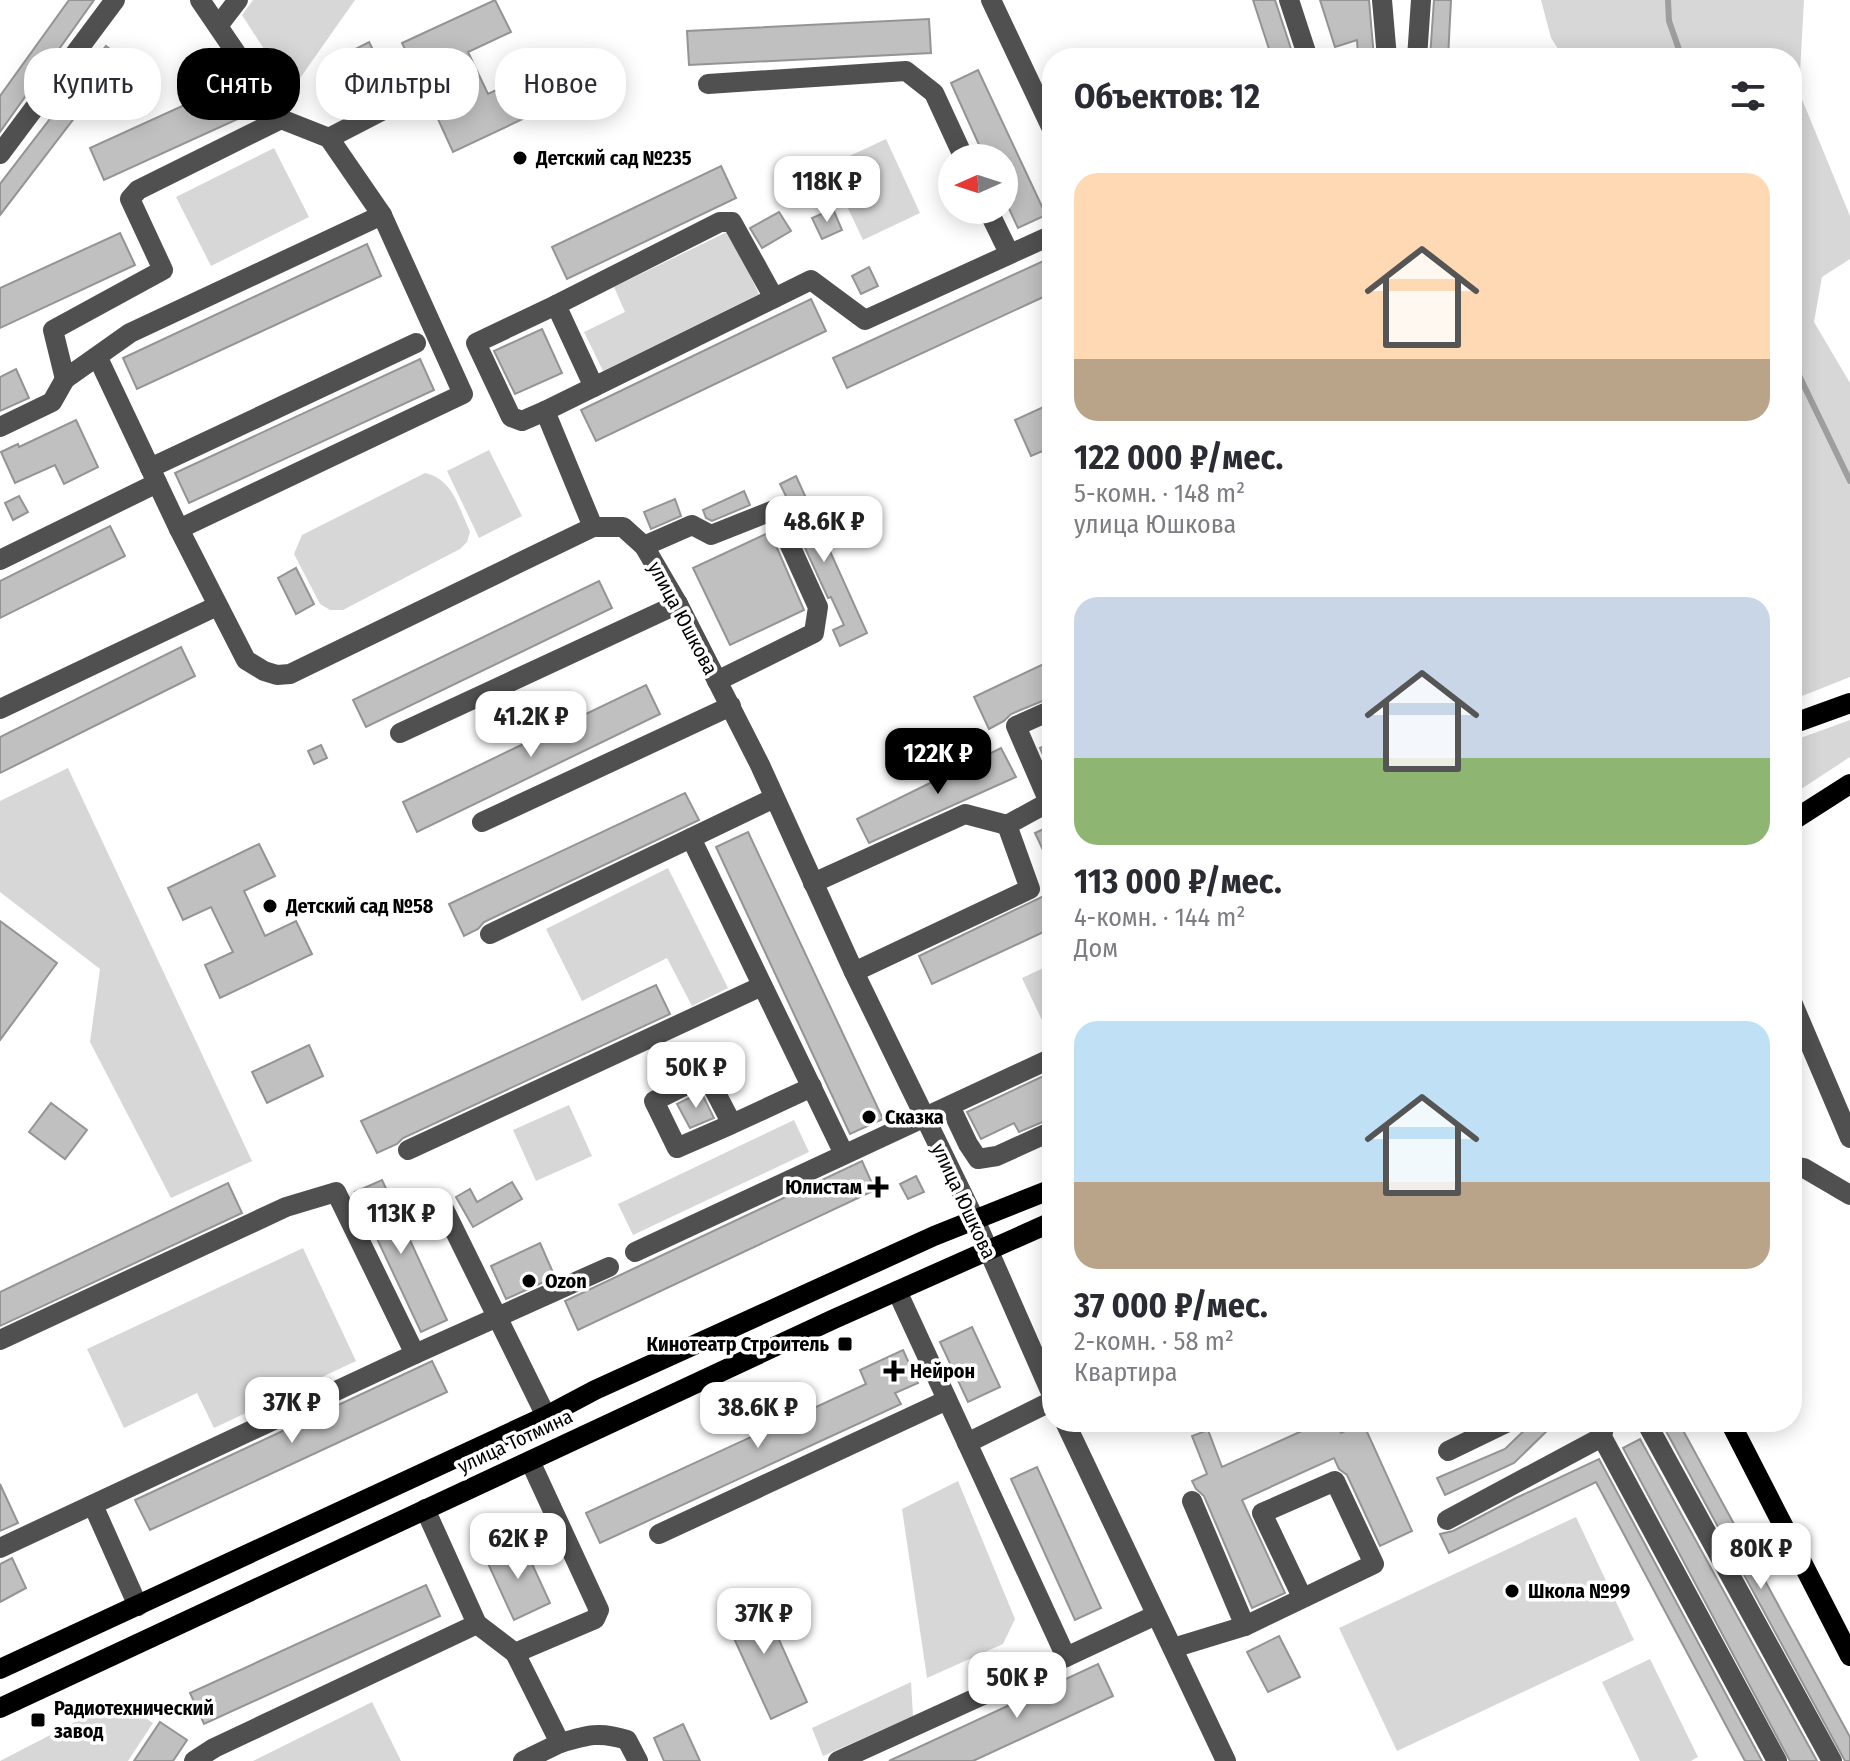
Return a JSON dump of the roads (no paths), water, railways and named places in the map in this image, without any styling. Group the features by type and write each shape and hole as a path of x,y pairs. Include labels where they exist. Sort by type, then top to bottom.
{"main road":[{"path":"1802,720 1850,703"},
{"path":"1802,815 1850,784"},
{"name":"улица Тотмина","path":"0,1669 546,1416 595,1390 934,1236 976,1222 1042,1193"},
{"name":"улица Тотмина","path":"0,1708 1042,1227"},
{"path":"1735,1432 1850,1656"}],"street":[{"path":"0,154 115,0"},
{"path":"200,0 233,48"},
{"path":"218,26 238,0"},
{"path":"991,0 1042,108"},
{"path":"1289,0 1305,48"},
{"path":"1382,0 1386,48"},
{"path":"1418,48 1421,0"},
{"path":"708,84 906,71 934,93 958,144"},
{"path":"65,379 53,330 163,270 130,199 138,190 279,120"},
{"path":"179,529 463,394 382,215 329,138 284,120"},
{"path":"329,138 364,120"},
{"path":"0,427 52,402 65,379 130,333 382,215"},
{"path":"774,298 732,222 720,222 476,343 511,417 522,421 811,280 865,320 1042,239"},
{"path":"995,224 1009,253"},
{"path":"556,305 594,387"},
{"path":"0,560 154,475 416,343"},
{"path":"98,358 179,529 246,660 277,675 290,674 593,527 545,411"},
{"path":"644,546 692,525 711,535 774,510 818,607 814,633 717,681"},
{"name":"улица Юшкова","path":"593,527 623,527 644,546 678,604 731,706 854,972 976,1222 1042,1372"},
{"path":"400,733 678,604"},
{"path":"0,709 217,606"},
{"path":"482,822 731,706"},
{"path":"1042,714 1016,726 1042,783"},
{"path":"490,934 774,798"},
{"path":"813,883 965,814 1007,825 1042,805"},
{"path":"854,972 1030,889 1007,825"},
{"path":"691,838 844,1154"},
{"path":"408,1150 762,986"},
{"path":"1802,1025 1850,1138"},
{"path":"635,1252 1042,1063"},
{"path":"732,1124 812,1087"},
{"path":"950,1106 978,1159 997,1156 1042,1136"},
{"path":"1802,1168 1850,1195"},
{"path":"0,1340 286,1207 336,1192 415,1354"},
{"path":"439,1199 546,1416"},
{"path":"0,1548 609,1267"},
{"path":"897,1291 1066,1657"},
{"path":"659,1534 947,1400"},
{"path":"967,1443 1042,1406"},
{"path":"1070,1432 1226,1761"},
{"path":"1448,1451 1487,1432"},
{"path":"1447,1520 1601,1432"},
{"path":"1605,1432 1777,1761"},
{"path":"1651,1432 1832,1761"},
{"path":"515,1653 595,1619 599,1610 530,1461"},
{"path":"1173,1648 1245,1626 1374,1564 1335,1481 1262,1513 1302,1597"},
{"path":"1192,1501 1245,1626"},
{"path":"93,1505 138,1606"},
{"path":"425,1509 477,1624 515,1653 560,1743"},
{"path":"838,1761 1156,1615"},
{"path":"194,1761 214,1748 477,1624"},
{"path":"523,1761 560,1743 594,1733 627,1740 638,1761"}],"waterway":[{"path":"1668,0 1669,21 1678,48"},
{"path":"1802,382 1850,481"}],"place":[{"name":"Детский сад №235","path":"520,158"},
{"name":"Детский сад №58","path":"270,906"},
{"name":"Сказка","path":"869,1117"},
{"name":"Юлистам","path":"878,1187"},
{"name":"Ozon","path":"529,1281"},
{"name":"Кинотеатр Строитель","path":"845,1344"},
{"name":"Нейрон","path":"894,1371"},
{"name":"Школа №99","path":"1512,1591"},
{"name":"Радиотехнический завод","path":"38,1720"}]}
